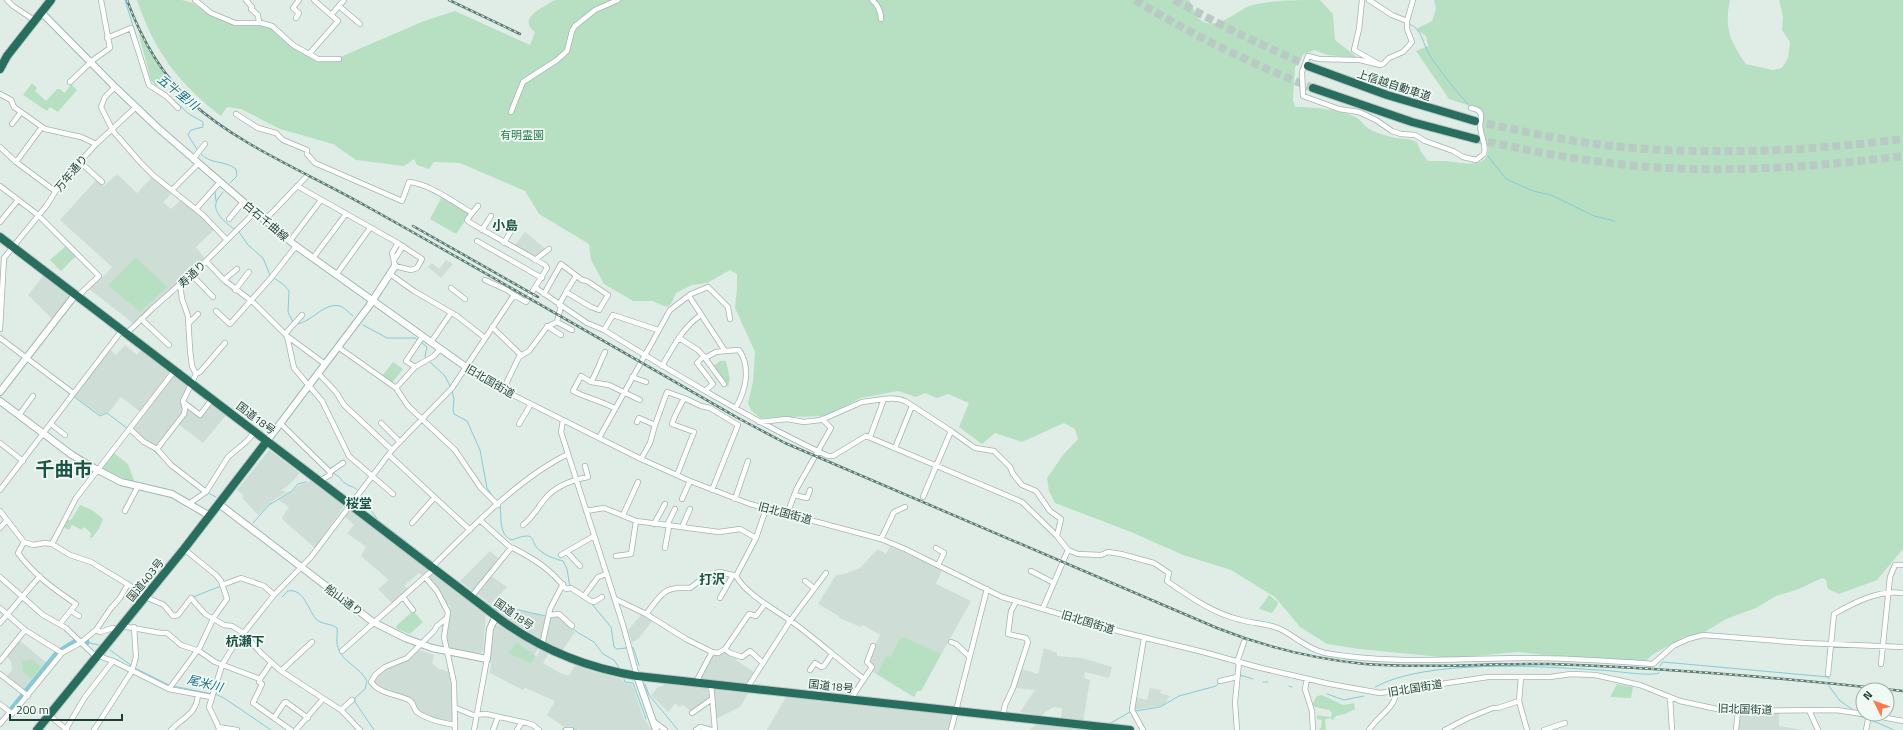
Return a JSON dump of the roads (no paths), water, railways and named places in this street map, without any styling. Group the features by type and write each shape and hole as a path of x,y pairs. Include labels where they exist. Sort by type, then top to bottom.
{"highway":[{"path":"0,68 7,56 51,0"},
{"name":"上信越自動車道","path":"1308,66 1395,98 1475,121"},
{"path":"1312,88 1412,122 1476,139"},
{"name":"国道18号","path":"0,237 496,616 512,628 542,645 593,667 637,676 1003,716 1098,728 1130,730"},
{"name":"国道403号","path":"37,730 184,549 267,441"}],"street":[{"path":"7,0 13,6 34,20"},
{"path":"70,82 110,48 101,0"},
{"path":"195,0 211,13 235,23 258,22 272,26 294,45 322,60 339,59"},
{"path":"246,0 252,7 251,9 258,15 258,22"},
{"path":"296,18 299,13 292,8 298,0"},
{"path":"309,54 338,21 332,14 314,0"},
{"path":"332,14 344,0"},
{"path":"511,112 523,82 557,60 567,50 572,31 575,26 595,10 618,0"},
{"path":"872,0 880,12 881,19"},
{"path":"1362,0 1359,29 1354,50 1380,64"},
{"path":"1369,0 1392,15 1407,21"},
{"path":"1413,0 1407,21 1407,28 1412,42 1403,52 1389,58 1383,64 1360,60 1319,59 1308,56 1302,72 1302,94 1306,99 1339,109 1359,112 1387,126 1392,131 1401,134 1415,135 1425,141 1453,151 1463,157 1476,160 1484,154 1485,147 1480,128 1482,118 1480,112 1471,108"},
{"path":"339,6 360,24"},
{"name":"白石千曲線","path":"41,12 136,107 220,182 296,246 372,301"},
{"path":"107,38 131,28 149,85 166,96 178,108"},
{"path":"115,87 105,97 101,107 113,129 140,162 196,209 227,240"},
{"path":"0,94 10,100 14,107 42,127 81,137 96,144"},
{"name":"万年通り","path":"2,262 55,191 80,162 96,144 136,107"},
{"path":"12,124 21,112"},
{"path":"236,114 258,128 276,133 283,140 307,150 307,154 315,163 402,201 409,182 419,184 472,213"},
{"path":"16,162 42,127"},
{"path":"172,190 196,161 199,152 205,144"},
{"path":"0,148 55,191"},
{"path":"80,162 102,182"},
{"path":"265,220 306,177"},
{"path":"196,209 220,182"},
{"path":"0,186 38,215 99,276 80,294 75,295 0,392"},
{"path":"297,186 401,244 420,257 422,262 414,270 394,263"},
{"path":"0,222 18,200"},
{"path":"290,241 321,200"},
{"path":"229,219 243,202"},
{"path":"478,206 468,220 504,243 545,265 547,268 526,302 507,290 485,280"},
{"name":"寿通り","path":"0,490 72,395 124,332 142,319 206,261 255,212"},
{"path":"313,258 346,214"},
{"path":"482,230 491,216"},
{"path":"504,243 515,224"},
{"path":"336,275 370,228"},
{"path":"477,241 542,278"},
{"path":"267,441 372,301 390,274 394,263 392,253 401,244"},
{"path":"216,311 230,324 272,277 296,246"},
{"path":"535,260 549,249"},
{"path":"206,261 235,290 251,301 286,334 325,364"},
{"path":"0,329 2,262"},
{"path":"544,294 561,264 576,276 608,295 599,310 566,292"},
{"path":"224,280 237,268"},
{"path":"235,290 249,272"},
{"path":"191,274 213,297"},
{"path":"390,274 485,338"},
{"path":"557,322 560,306 566,292 576,276"},
{"path":"180,284 189,323 192,366 196,374"},
{"path":"599,438 614,408 658,330 670,310 681,300 708,287 728,306 730,319"},
{"path":"451,288 465,299"},
{"path":"536,288 560,306 587,323 604,330 662,366 788,438 830,457 866,436 870,437 1022,502 1057,536 1068,550 1078,554 1100,555 1108,552 1154,563 1169,573 1167,581 1208,608 1241,620 1267,624 1279,628 1305,645 1323,652 1369,658 1411,660 1527,658 1653,664 1673,646 1688,639 1703,635 1804,644 1903,647"},
{"path":"237,730 219,728 209,707 222,665 243,633 274,595 316,550 392,450 451,389 514,295"},
{"path":"689,296 725,351"},
{"name":"旧北国街道","path":"372,301 421,340 431,342 466,368 503,390 641,459 690,481 734,500 881,539 1016,602 1043,608 1144,638 1307,679 1373,692 1396,692 1470,679 1550,677 1571,674 1601,675 1640,685 1680,701 1717,709 1738,711 1836,710 1855,714"},
{"path":"431,342 450,313"},
{"path":"189,323 198,314"},
{"path":"286,334 302,315"},
{"path":"604,330 613,315 658,330"},
{"path":"662,366 679,338 693,320 701,315"},
{"path":"142,319 169,345"},
{"path":"503,390 521,355 529,351 548,326 557,322"},
{"path":"557,322 572,330"},
{"path":"548,326 561,335"},
{"path":"492,328 521,355"},
{"path":"286,334 292,364 308,386 322,401 349,456 393,494"},
{"path":"0,338 72,395"},
{"path":"679,338 698,350 724,384"},
{"path":"416,367 406,361 421,340"},
{"path":"157,449 184,414 185,409 183,402 193,384 196,374 200,372 225,343"},
{"path":"338,347 396,388 408,406 458,454 481,488 499,504"},
{"path":"396,388 416,367 440,349"},
{"path":"706,390 713,384 697,363 704,357 716,352 739,350 743,356 747,369 741,398 736,407"},
{"path":"591,382 605,352"},
{"path":"52,544 76,498 174,370"},
{"path":"318,373 336,392 344,405 392,450"},
{"path":"614,408 598,400 587,398 573,391 581,376 591,382 609,385 640,400"},
{"path":"632,377 646,382"},
{"path":"641,459 650,443 667,392 701,406 710,408 738,425 712,490"},
{"path":"18,416 33,396"},
{"path":"677,475 694,432 672,424 684,398"},
{"path":"759,422 777,420 804,422 822,419 862,402 899,398 975,448 994,451 1010,467 1013,474 1022,485 1036,491 1050,511 1061,519 1057,536"},
{"path":"183,402 200,414 212,399"},
{"path":"870,437 884,399"},
{"path":"0,401 18,416 72,455 98,471 121,482 169,493 190,503 210,516"},
{"path":"518,424 531,404"},
{"path":"894,448 912,406"},
{"path":"772,416 777,420"},
{"path":"637,422 638,418 655,425"},
{"path":"787,514 794,495 831,428 822,419"},
{"path":"563,420 561,432 615,599 637,676 656,730"},
{"path":"280,423 330,474"},
{"path":"381,423 400,442"},
{"path":"51,424 65,435"},
{"path":"129,430 144,442 157,449 171,465 206,492"},
{"path":"190,503 206,492 228,457 248,440 255,431"},
{"path":"923,497 951,431"},
{"path":"0,443 23,461"},
{"path":"342,651 373,622 426,578 470,530 534,473 568,454"},
{"path":"389,455 470,530"},
{"path":"734,500 748,461"},
{"path":"319,481 343,463"},
{"path":"523,525 531,518 550,495 566,484 588,477 585,466"},
{"path":"682,499 690,481"},
{"path":"623,515 638,482"},
{"path":"125,511 138,486"},
{"path":"794,495 807,498 810,490"},
{"path":"412,523 434,498"},
{"name":"船山通り","path":"219,504 373,622 420,644 446,653 487,659"},
{"path":"654,524 665,504"},
{"path":"881,539 894,512 905,507"},
{"path":"586,511 604,508 636,521 719,532 740,529 756,538"},
{"path":"665,548 668,526 675,509"},
{"path":"682,527 690,509"},
{"path":"720,598 735,576 756,538 766,509"},
{"path":"0,511 6,521 24,542 33,545 45,543 52,544 70,554 91,562 146,596 164,605 173,616 176,616 190,598 205,614 227,626 232,626 243,633 271,663 341,710 360,730"},
{"path":"0,528 6,521"},
{"path":"481,521 511,548 537,560 556,575 566,589 570,588 594,602 602,597"},
{"path":"616,556 631,554 636,521"},
{"path":"561,555 594,536"},
{"path":"24,542 18,553 40,576 76,604 60,624"},
{"path":"471,597 511,548"},
{"path":"936,548 944,553 938,565"},
{"path":"169,689 196,651 213,619 226,602 222,585 216,575 184,549"},
{"path":"1043,608 1068,550"},
{"path":"567,552 580,566"},
{"path":"1881,664 1893,567 1895,565 1903,565"},
{"path":"1031,571 1054,583"},
{"path":"646,614 666,590 684,586 690,588 698,582 707,581 720,572 735,576 765,604 790,621 864,679"},
{"path":"747,688 790,621 826,572"},
{"path":"584,596 598,578 606,574"},
{"path":"0,623 40,576"},
{"path":"0,577 43,615 66,628 93,654 113,661 169,689 198,695 212,695"},
{"path":"222,585 241,578 264,586 274,595"},
{"path":"426,578 437,591 448,612 444,637 446,653 453,677 456,708 455,728 418,713 410,701 398,695 388,694 372,684 371,680 376,674 389,665 407,658 447,618"},
{"path":"804,581 814,588"},
{"path":"0,724 10,712 12,714 26,694 61,652 80,643 96,630 120,598 128,584"},
{"path":"542,645 548,616 554,600 563,584"},
{"path":"951,730 987,589"},
{"path":"1828,674 1834,614 1849,605 1889,592 1903,593"},
{"path":"403,597 413,610"},
{"path":"615,599 646,614 686,639 712,652 718,653 725,649 749,614 756,616 765,604"},
{"path":"1003,716 1005,705 1013,688 1028,642 1026,638 1008,634 1012,611 1016,602"},
{"path":"0,608 25,630 61,652"},
{"path":"71,611 79,616"},
{"path":"548,616 560,614 572,626"},
{"path":"474,730 487,659 490,629 496,616"},
{"path":"124,624 127,627 134,627 161,634 167,633 181,645 222,665 260,679"},
{"path":"94,730 132,671 136,657 134,627"},
{"path":"96,630 100,632 112,628 118,631"},
{"path":"0,661 25,630"},
{"path":"1143,730 1132,710 1144,638"},
{"path":"281,671 312,642"},
{"path":"951,642 956,644 970,657"},
{"path":"1237,730 1235,702 1237,692 1236,677 1238,662 1244,642"},
{"path":"850,700 872,667 867,662 873,646"},
{"path":"725,649 730,653 742,657 750,651 763,663"},
{"path":"696,682 712,652"},
{"path":"810,670 815,663 821,667 824,666 832,654"},
{"path":"49,715 66,730 84,697 113,661"},
{"path":"260,679 271,663"},
{"path":"0,674 26,694"},
{"path":"1220,681 1236,677"},
{"path":"1520,677 1519,701 1527,730"},
{"path":"260,679 259,682 262,684 253,703 291,730"},
{"path":"1307,679 1305,688 1312,711 1313,730"},
{"path":"696,730 700,726 714,730 711,684"},
{"path":"1369,730 1395,701 1396,692"},
{"path":"171,730 192,712 197,704 198,695"},
{"path":"1670,697 1672,730"},
{"path":"296,730 323,699"},
{"path":"692,713 712,699"},
{"path":"341,710 352,700"},
{"path":"1445,730 1468,718 1493,708 1498,708 1519,701"},
{"path":"274,718 284,702 308,718"},
{"path":"0,704 10,712"},
{"path":"456,708 477,714 486,714 522,722 533,725 539,730"},
{"path":"1809,710 1818,730"},
{"path":"1736,730 1738,711"},
{"path":"494,730 498,717"},
{"path":"652,720 665,730"},
{"path":"517,730 522,722"},
{"path":"1544,730 1565,723"},
{"path":"566,730 571,730"}],"waterway":[{"name":"五十里川","path":"125,0 137,39"},
{"path":"1409,24 1414,26 1420,33 1433,60 1452,86 1468,104"},
{"name":"五十里川","path":"169,96 189,114 203,122 203,127 191,130 188,135 198,151"},
{"name":"五十里川","path":"200,153 209,160 227,164 236,169 237,176 230,183"},
{"path":"1488,156 1506,179 1533,191 1551,195 1594,216 1615,221"},
{"path":"215,191 216,201"},
{"name":"五十里川","path":"223,192 217,202 217,211 221,218 234,229"},
{"name":"五十里川","path":"239,232 248,245 263,258 270,275"},
{"name":"五十里川","path":"274,278 284,285 289,291 288,312 293,322"},
{"name":"五十里川","path":"297,324 308,320 323,309 334,306 342,307 353,316"},
{"name":"五十里川","path":"363,325 387,338 415,338 418,340"},
{"name":"五十里川","path":"421,342 427,347 425,356 427,359"},
{"name":"五十里川","path":"429,361 445,376 451,388"},
{"path":"38,369 70,394"},
{"name":"五十里川","path":"452,391 454,399 454,414 467,421 480,450 487,488 493,497"},
{"path":"73,396 100,416 107,413 128,429"},
{"path":"152,449 161,457"},
{"path":"332,473 337,475 346,484 354,487 358,491"},
{"path":"321,477 327,474"},
{"path":"253,523 269,505 292,491 298,484 306,482"},
{"path":"208,493 216,497"},
{"path":"360,495 378,520 434,563"},
{"name":"五十里川","path":"500,506 504,534 512,540 526,536 530,537 535,545 544,554 563,561 567,569 570,587"},
{"path":"436,565 449,575"},
{"path":"456,581 470,591"},
{"path":"193,597 221,586"},
{"path":"282,597 288,591 298,593 305,600 316,619 337,628 337,644 341,654 364,676 367,681 365,689 355,698 355,702 374,730"},
{"path":"476,596 502,613 514,609 546,616"},
{"name":"五十里川","path":"591,603 611,627 614,647 617,649 626,648"},
{"path":"559,617 577,632 594,642 603,654 614,660 620,669"},
{"name":"尾米川","path":"12,710 58,653 76,642"},
{"path":"86,642 99,645"},
{"name":"五十里川","path":"633,647 639,665"},
{"name":"尾米川","path":"110,650 132,666"},
{"path":"1660,666 1663,662 1828,677 1829,679"},
{"path":"1375,687 1397,678 1423,672 1484,666 1604,670 1638,674 1659,673"},
{"name":"尾米川","path":"135,668 169,685"},
{"path":"1240,675 1253,679"},
{"path":"624,679 625,682 633,683 646,719"},
{"path":"1263,682 1268,682"},
{"path":"1135,711 1160,707 1179,696 1216,686 1219,683"},
{"name":"五十里川","path":"645,684 649,695 678,730"},
{"name":"尾米川","path":"173,686 212,694"},
{"path":"1829,686 1840,701 1852,709"},
{"name":"尾米川","path":"215,694 224,698 271,730"},
{"path":"1327,694 1344,700 1364,696"},
{"path":"1109,724 1130,712"},
{"path":"1876,722 1894,730"},
{"path":"699,725 710,727"},
{"path":"562,730 567,727 577,730"}],"tunnel":[{"path":"1135,0 1222,48 1313,88"},
{"path":"1174,0 1235,32 1308,66"},
{"path":"1475,121 1595,144 1684,151 1758,151 1831,147 1903,139"},
{"path":"1476,139 1576,159 1646,167 1683,169 1793,167 1903,156"}],"railway":[{"path":"127,0 145,42 170,80 191,102 210,118 252,145 366,206 738,418 785,443 1217,628 1253,641 1290,651 1327,659 1365,664 1411,666 1549,664 1638,668 1726,674 1903,691"},
{"path":"449,0 520,34"},
{"path":"413,226 538,297"}],"district":[{"name":"小島","path":"505,225"},
{"name":"千曲市","path":"64,468"},
{"name":"桜堂","path":"359,503"},
{"name":"打沢","path":"712,579"},
{"name":"杭瀬下","path":"245,641"}],"park label":[{"name":"有明霊園","path":"522,135"}]}
